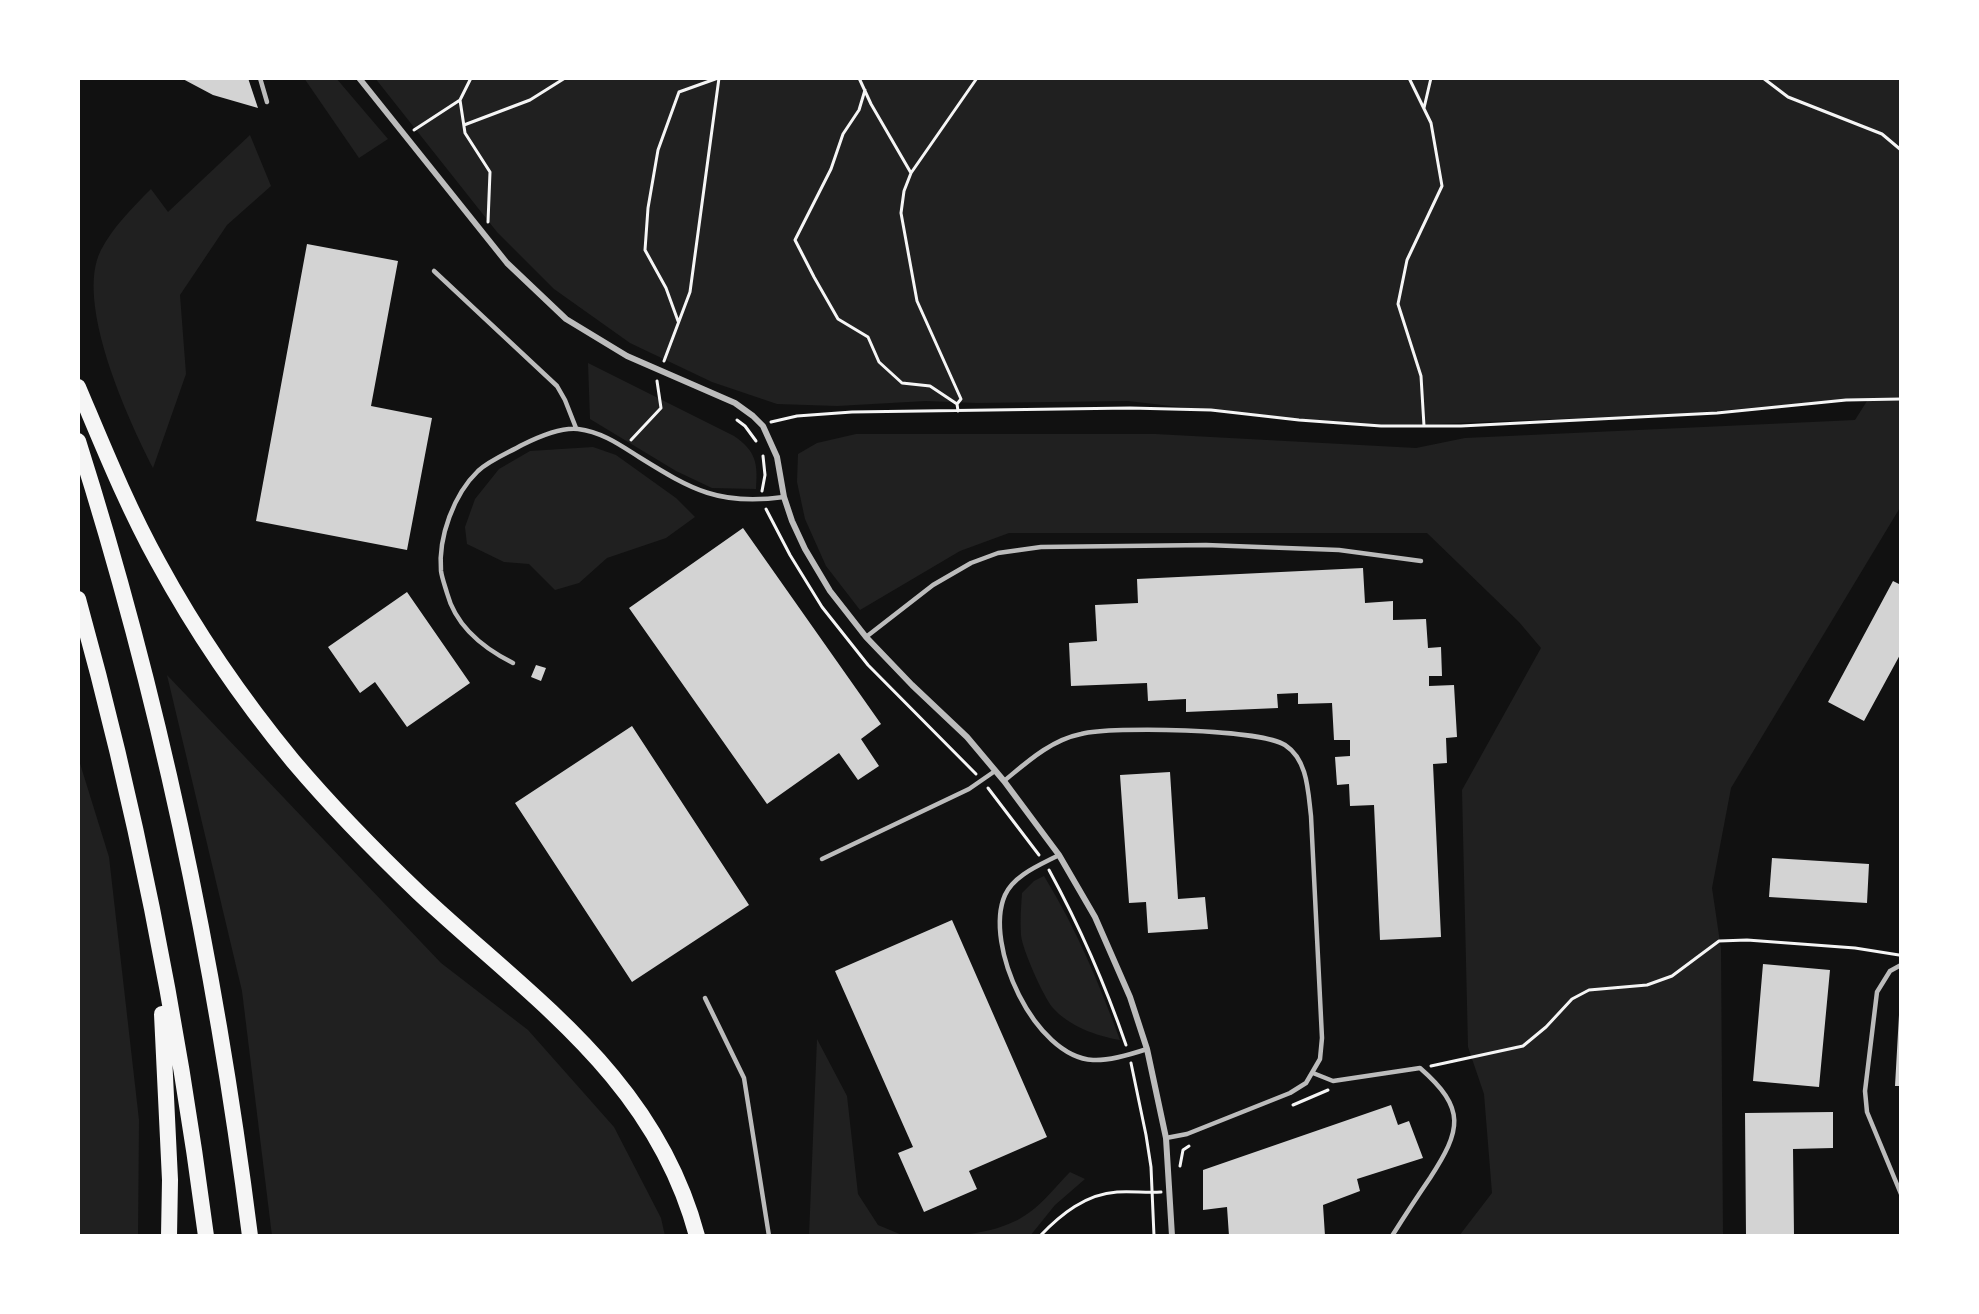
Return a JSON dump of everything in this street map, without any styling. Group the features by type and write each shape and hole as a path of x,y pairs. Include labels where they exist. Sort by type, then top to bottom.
{"highway":[{"path":"78,387 116,475 158,561 199,632 247,702 294,761 361,834 418,892 568,1027 603,1065 637,1107 663,1148 682,1187 697,1236"},
{"path":"78,441 130,622 172,790 209,972 240,1156 250,1236"},
{"path":"78,600 129,802 159,947 196,1161 206,1236"},
{"path":"159,947 170,1180 169,1236"}],"street":[{"path":"359,78 507,263 566,319 627,356 735,403 763,426 777,457 784,497 792,521 830,591 866,637 967,737 1004,781 1059,855 1095,916 1130,997 1147,1049 1166,1138 1172,1236"}],"lane":[{"path":"260,78 267,102"},
{"path":"434,271 557,386 576,428"},
{"path":"513,663 492,653 473,638 460,621 448,597 441,572 441,549 458,499 479,471 531,441 559,430 576,428 607,436 705,493 746,501 784,497"},
{"path":"866,637 933,585 970,563 1009,551 1041,547 1206,545 1339,550 1421,561"},
{"path":"1004,781 1041,750 1081,734 1136,730 1235,734 1269,738 1286,746 1299,759 1307,781 1311,816 1322,1038 1320,1059 1306,1083 1290,1093 1187,1134 1166,1138"},
{"path":"822,859 982,781 995,771"},
{"path":"1059,855 1018,878 1005,895 1000,920 1002,948 1009,972 1028,1013 1051,1039 1069,1053 1093,1060 1147,1049"},
{"path":"1901,965 1890,971 1877,992 1865,1090 1867,1112 1901,1194"},
{"path":"705,998 744,1078 769,1236"},
{"path":"1313,1073 1333,1081 1420,1068 1438,1083 1449,1099 1455,1128 1448,1151 1392,1236"}],"path":[{"path":"405,136 460,100 471,78"},
{"path":"464,125 530,100 564,78"},
{"path":"624,447 661,408 657,381 690,292 719,78 679,92 658,150 648,208 645,250 666,288 678,322"},
{"path":"859,78 911,173"},
{"path":"958,411 957,404 960,399 917,301 901,213 903,191 911,173 977,78"},
{"path":"1409,78 1431,123 1442,186 1407,261 1398,304 1421,376 1424,426"},
{"path":"1424,109 1431,78"},
{"path":"1763,78 1788,96 1882,134 1901,150"},
{"path":"864,90 860,110 843,134 831,169 795,240 838,319 868,337 879,362 902,383 930,387 957,404"},
{"path":"460,100 465,132 490,172 488,238"},
{"path":"758,444 751,433 773,421 822,413 1130,408 1211,410 1311,421 1381,426 1424,426 1693,414 1846,400 1901,399"},
{"path":"762,452 765,467 762,491 767,513 822,607 868,665 965,761 982,781 1045,863 1077,921 1107,991 1129,1054 1146,1134 1154,1236"},
{"path":"1077,921 1082,919"},
{"path":"1420,1068 1523,1046 1546,1027 1572,999 1589,990 1647,985 1672,976 1719,941 1747,940 1856,948 1901,955"},
{"path":"1093,958 1098,955"},
{"path":"1290,1106 1326,1092 1333,1081"},
{"path":"1180,1170 1184,1150 1194,1144"},
{"path":"1040,1236 1072,1208 1092,1197 1117,1192 1170,1192"}],"shaded area":[{"path":"304,78 336,78 388,139 359,158"},
{"path":"375,78 1901,78 1901,506 1731,788 1712,888 1721,949 1723,1236 1459,1236 1492,1193 1484,1094 1468,1047 1462,790 1541,648 1519,622 1427,533 1009,533 960,551 860,610 826,566 805,519 797,482 798,454 817,443 856,434 1155,434 1416,448 1465,438 1855,420 1867,401 1819,402 1680,414 1385,426 1128,401 977,403 926,401 837,406 777,404 712,382 630,343 554,289 497,232"},
{"path":"250,135 271,186 227,225 180,295 186,374 153,468 118,391 108,360 99,329 94,299 94,272 101,250 111,233 151,189 168,212"},
{"path":"588,363 734,436 747,447 754,458 756,489 712,488 676,471 590,419"},
{"path":"593,447 616,455 676,498 695,517 666,538 607,558 579,583 555,590 529,564 504,562 467,544 465,527 475,499 499,469 530,451"},
{"path":"167,675 441,963 528,1030 614,1127 661,1218 665,1236 272,1236 242,991"},
{"path":"78,757 109,857 139,1120 138,1236 78,1236"},
{"path":"1044,876 1086,956 1120,1040 1092,1033 1067,1020 1049,1003 1039,984 1022,942 1021,909 1022,893 1034,881"},
{"path":"817,1039 847,1096 858,1194 878,1225 902,1235 916,1236 809,1236"},
{"path":"1070,1172 1085,1179 1055,1205 1030,1236 955,1236 994,1229 1022,1218 1041,1203"}],"building":[{"path":"181,78 248,78 258,108 213,95"},
{"path":"307,244 398,261 371,406 432,418 407,550 256,521"},
{"path":"743,528 881,724 861,739 879,766 858,780 839,753 767,804 629,608"},
{"path":"1363,568 1365,603 1393,601 1393,620 1426,619 1428,648 1441,647 1442,676 1429,676 1429,686 1454,685 1457,737 1446,738 1447,763 1433,764 1441,937 1380,940 1374,805 1350,806 1349,784 1337,785 1335,757 1350,756 1350,740 1334,740 1332,703 1298,704 1298,693 1277,694 1278,708 1186,712 1186,699 1148,701 1147,683 1071,686 1069,643 1097,641 1095,605 1138,603 1137,579"},
{"path":"1893,581 1901,585 1901,653 1864,721 1828,702"},
{"path":"407,592 470,683 407,727 375,682 360,693 328,647"},
{"path":"536,665 546,668 541,681 531,677"},
{"path":"632,726 749,905 632,982 515,803"},
{"path":"1170,772 1178,899 1205,897 1208,929 1148,933 1146,902 1129,903 1120,775"},
{"path":"1772,858 1869,864 1867,903 1769,897"},
{"path":"952,920 1047,1137 969,1171 977,1189 924,1212 898,1153 913,1147 835,971"},
{"path":"1763,964 1830,970 1819,1087 1753,1081"},
{"path":"1899,1015 1901,1015 1901,1086 1895,1086"},
{"path":"1391,1105 1398,1125 1409,1121 1423,1158 1357,1179 1360,1191 1323,1205 1325,1236 1229,1236 1227,1207 1203,1210 1203,1170"},
{"path":"1833,1112 1833,1148 1793,1149 1794,1236 1746,1236 1745,1113"}]}
